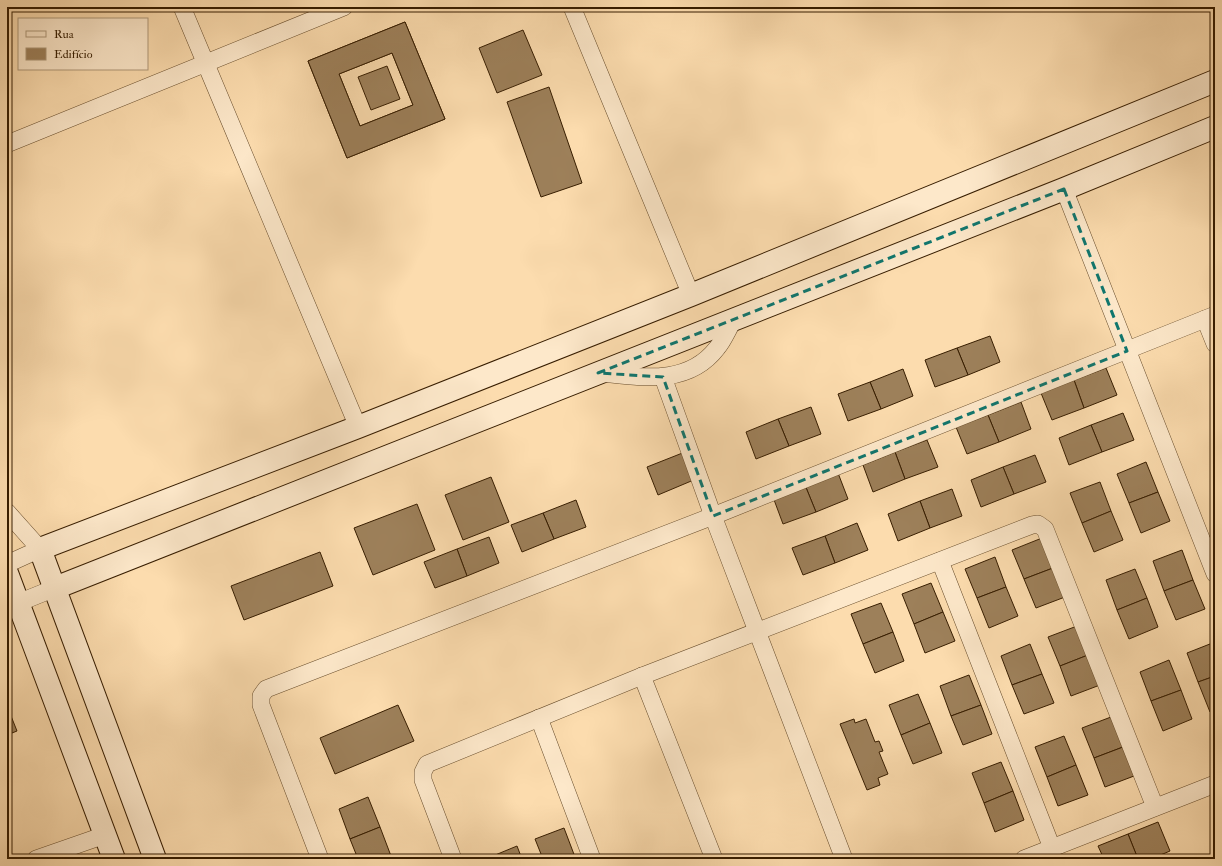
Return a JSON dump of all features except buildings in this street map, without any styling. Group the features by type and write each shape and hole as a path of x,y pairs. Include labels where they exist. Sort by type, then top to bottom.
{"street":[{"path":"182,7 358,427"},
{"path":"7,144 344,7"},
{"path":"572,7 691,295"},
{"path":"7,564 40,549 358,427 691,295 1215,81"},
{"path":"13,605 1215,127"},
{"path":"1064,188 1215,574"},
{"path":"320,859 261,705 261,696 266,689 713,516 1210,317 1215,344"},
{"path":"598,373 643,377 663,377 681,373 701,364 717,348 734,319"},
{"path":"663,377 713,516 844,859"},
{"path":"7,512 40,549 155,859"},
{"path":"454,859 423,780 423,772 427,764 642,676 1032,525 1038,524 1045,529 1155,807"},
{"path":"940,561 1052,848"},
{"path":"7,574 13,605 114,859"},
{"path":"642,676 714,859"},
{"path":"540,718 592,859"},
{"path":"1024,859 1215,784"},
{"path":"36,859 105,835"}],"highlighted area":[{"path":"1064,189 1127,351 713,516 663,377 598,373"}]}
